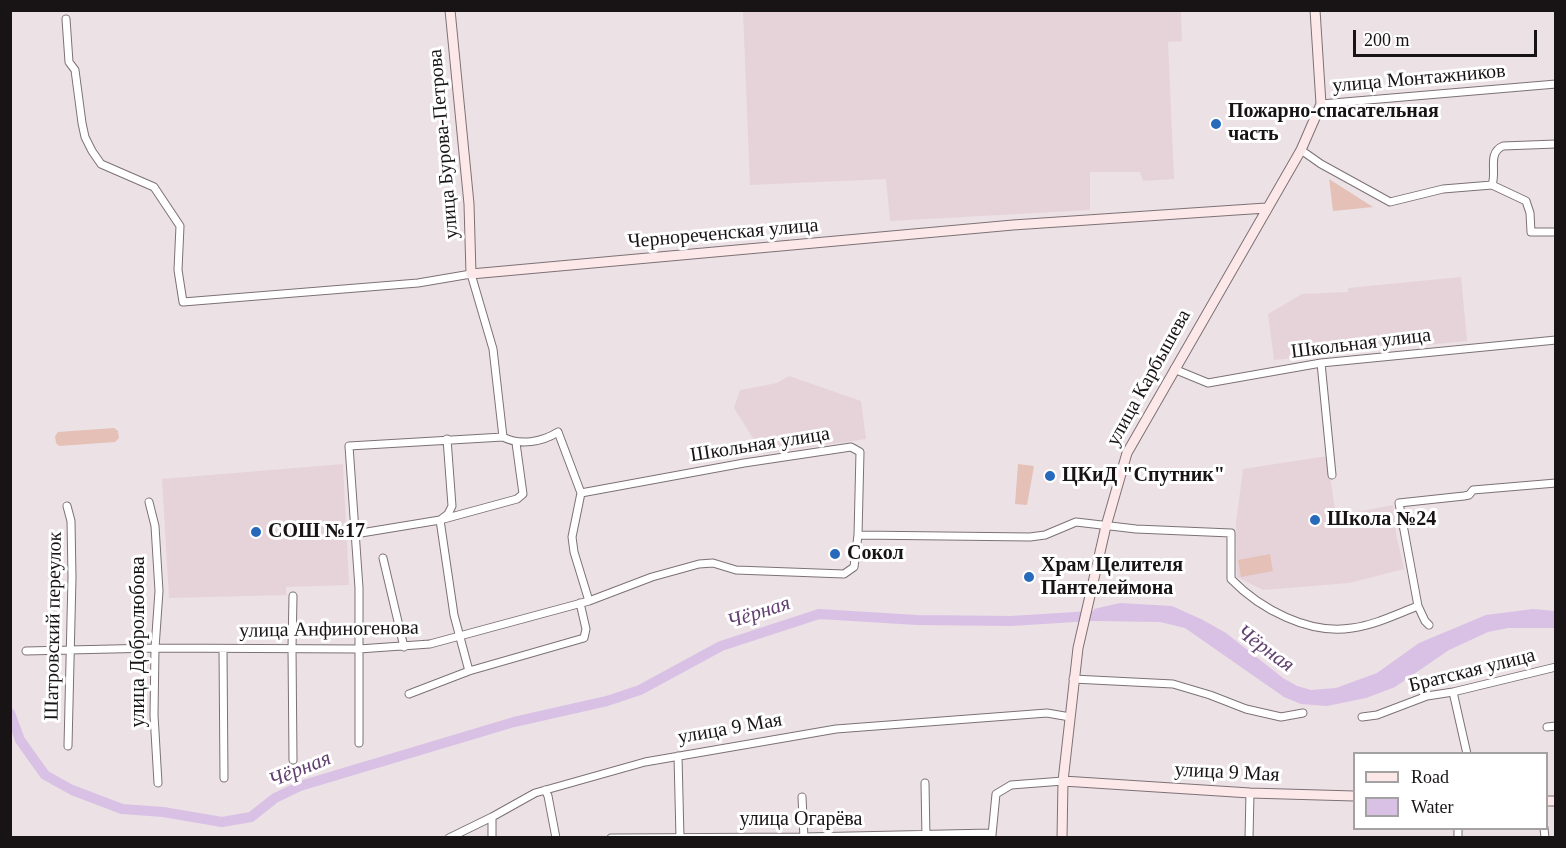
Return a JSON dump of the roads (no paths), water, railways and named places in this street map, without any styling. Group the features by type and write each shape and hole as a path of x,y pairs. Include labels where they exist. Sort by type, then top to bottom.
{"main road":[{"name":"улица Бурова-Петрова","path":"450,10 469,204 471,274"},
{"path":"1315,10 1322,104"},
{"name":"улица Карбышева","path":"1062,837 1063,780 1078,648 1106,526 1127,453 1301,150 1322,104"},
{"name":"Чернореченская улица","path":"471,274 1013,225 1266,208"},
{"name":"улица 9 Мая","path":"1063,780 1250,793 1353,796"}],"street":[{"name":"Чернореченская улица","path":"66,20 69,62 75,70 85,137 101,164 154,187 180,226 177,270 183,302 418,283 471,274"},
{"name":"улица Монтажников","path":"1322,104 1556,84"},
{"path":"1492,185 1495,174 1493,158 1498,148 1556,144"},
{"path":"1301,150 1321,164 1390,202 1443,189 1492,185 1526,201 1530,213 1531,232 1556,232"},
{"path":"471,274 493,349 503,437"},
{"name":"Школьная улица","path":"1174,369 1208,383 1321,363 1556,340"},
{"path":"1321,363 1332,475"},
{"path":"359,743 359,588 349,446 503,437 516,443 547,439 558,432 581,493 572,537 576,559 589,600"},
{"path":"440,520 448,514 452,506 447,439"},
{"path":"355,534 440,520 517,499 524,494 516,443"},
{"name":"Школьная улица","path":"581,493 744,463 851,447 860,452 858,535"},
{"path":"1429,625 1418,606 1399,503 1464,496 1469,495 1473,490 1556,483"},
{"name":"улица Добролюбова","path":"149,502 155,526 159,591 154,715 158,783"},
{"name":"Шатровский переулок","path":"67,506 71,521 72,650 68,746"},
{"path":"452,506 468,512"},
{"path":"440,520 454,615 469,671"},
{"path":"858,535 1030,537 1045,535 1076,522 1136,529 1231,533 1231,579 1243,592 1286,617 1310,626 1350,629 1368,625 1418,606"},
{"name":"улица Анфиногенова","path":"26,651 155,648 359,650 430,644 460,638 580,603 652,578 705,563 733,566 736,570 846,574 854,567 858,535"},
{"path":"383,558 404,647"},
{"path":"292,760 293,596"},
{"path":"409,694 469,671 584,638 586,629 580,603"},
{"path":"223,649 224,778"},
{"name":"Братская улица","path":"1362,717 1377,715 1427,696 1453,692 1556,667"},
{"path":"1073,679 1173,684 1246,709 1272,715 1281,717 1303,713"},
{"path":"1453,692 1467,752"},
{"name":"улица 9 Мая","path":"449,837 545,789 645,762 836,729 1047,713 1070,717"},
{"path":"1547,728 1556,726"},
{"path":"678,756 681,837"},
{"path":"992,835 996,794 1011,785 1063,780"},
{"path":"925,783 926,836"},
{"path":"545,789 556,837"},
{"path":"1249,837 1250,793"},
{"path":"802,797 804,837"},
{"path":"492,817 492,837"},
{"name":"улица Огарёва","path":"611,837 992,835"}],"water":[{"path":"1120,603 1172,606 1203,620 1226,633 1283,678 1297,686 1311,690 1336,688 1377,673 1419,643 1486,615 1533,609 1555,611 1555,628 1508,628 1488,632 1449,650 1395,687 1366,698 1327,706 1301,704 1284,697 1185,628 1160,622 1093,621 1094,609"}],"waterway":[{"name":"Чёрная","path":"10,713 20,740 45,775 72,790 122,809 163,812 222,822 251,817 275,798 300,786 514,722 607,701 640,690 721,646 819,614 917,620 1011,621 1107,615"}],"place":[{"name":"Пожарно-спасательная часть","path":"1216,124"},
{"name":"ЦКиД \"Спутник\"","path":"1050,476"},
{"name":"Школа №24","path":"1315,520"},
{"name":"СОШ №17","path":"256,532"},
{"name":"Сокол","path":"835,554"},
{"name":"Храм Целителя Пантелеймона","path":"1029,577"}]}
